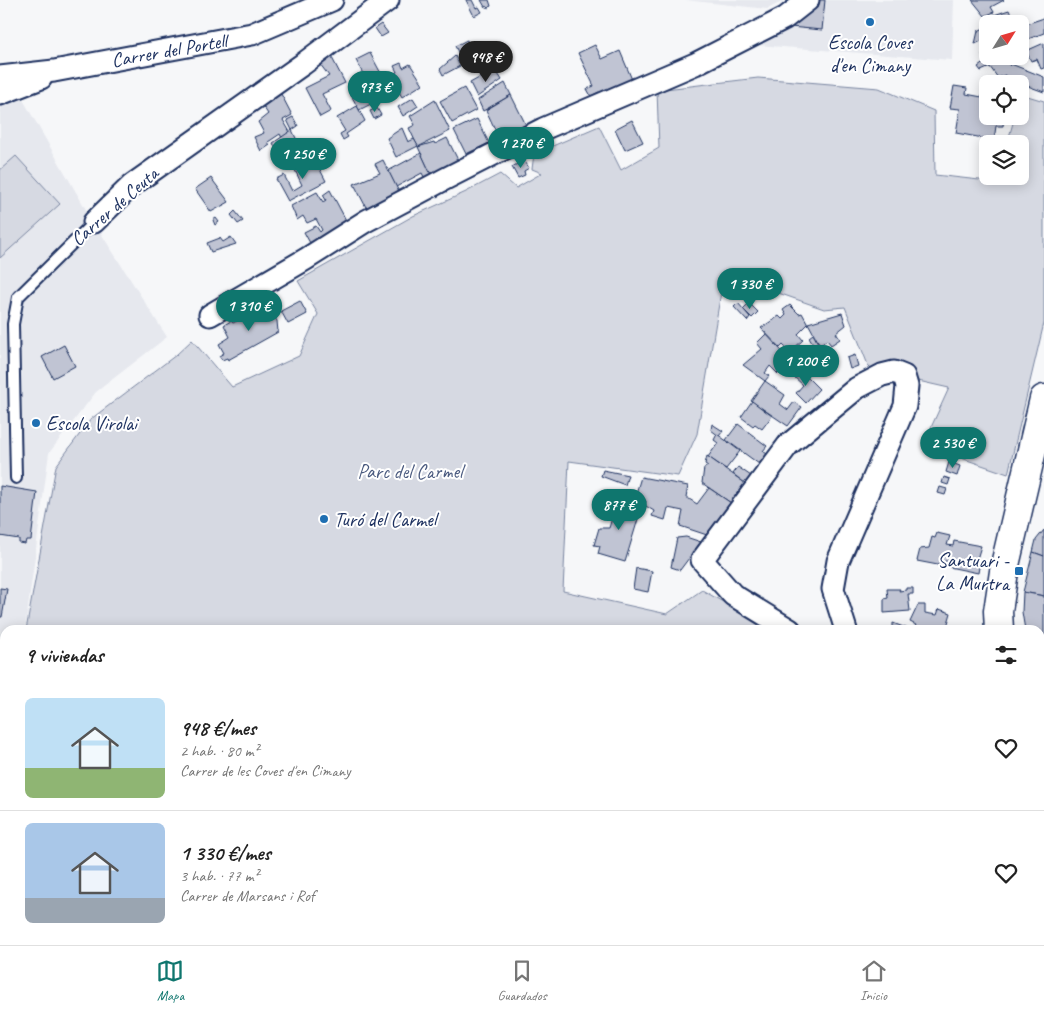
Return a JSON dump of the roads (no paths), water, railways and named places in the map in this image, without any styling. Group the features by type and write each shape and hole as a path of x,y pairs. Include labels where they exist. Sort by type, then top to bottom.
{"street":[{"name":"Carrer del Portell","path":"0,77 54,71 252,34 332,0"},
{"name":"Carrer de Ceuta","path":"94,222 132,185 303,64 388,0"},
{"path":"210,315 366,221 427,188 543,129 695,64 784,18 808,0"},
{"path":"0,94 12,91 54,71"},
{"path":"782,625 733,595 702,560 788,445 857,388 882,375 894,372 904,376 907,386 905,406 838,561 833,588 844,625"},
{"path":"999,625 998,611 1005,565 1044,399"}],"lane":[{"name":"Carrer de Ceuta","path":"16,478 13,324 18,297 94,222"}],"place":[{"name":"Escola Coves d'en Cimany","path":"870,22"},
{"name":"Escola Virolai","path":"36,423"},
{"name":"Turó del Carmel","path":"324,519"},
{"name":"Santuari - La Murtra","path":"1019,571"}],"park label":[{"name":"Parc del Carmel","path":"410,471"}]}
